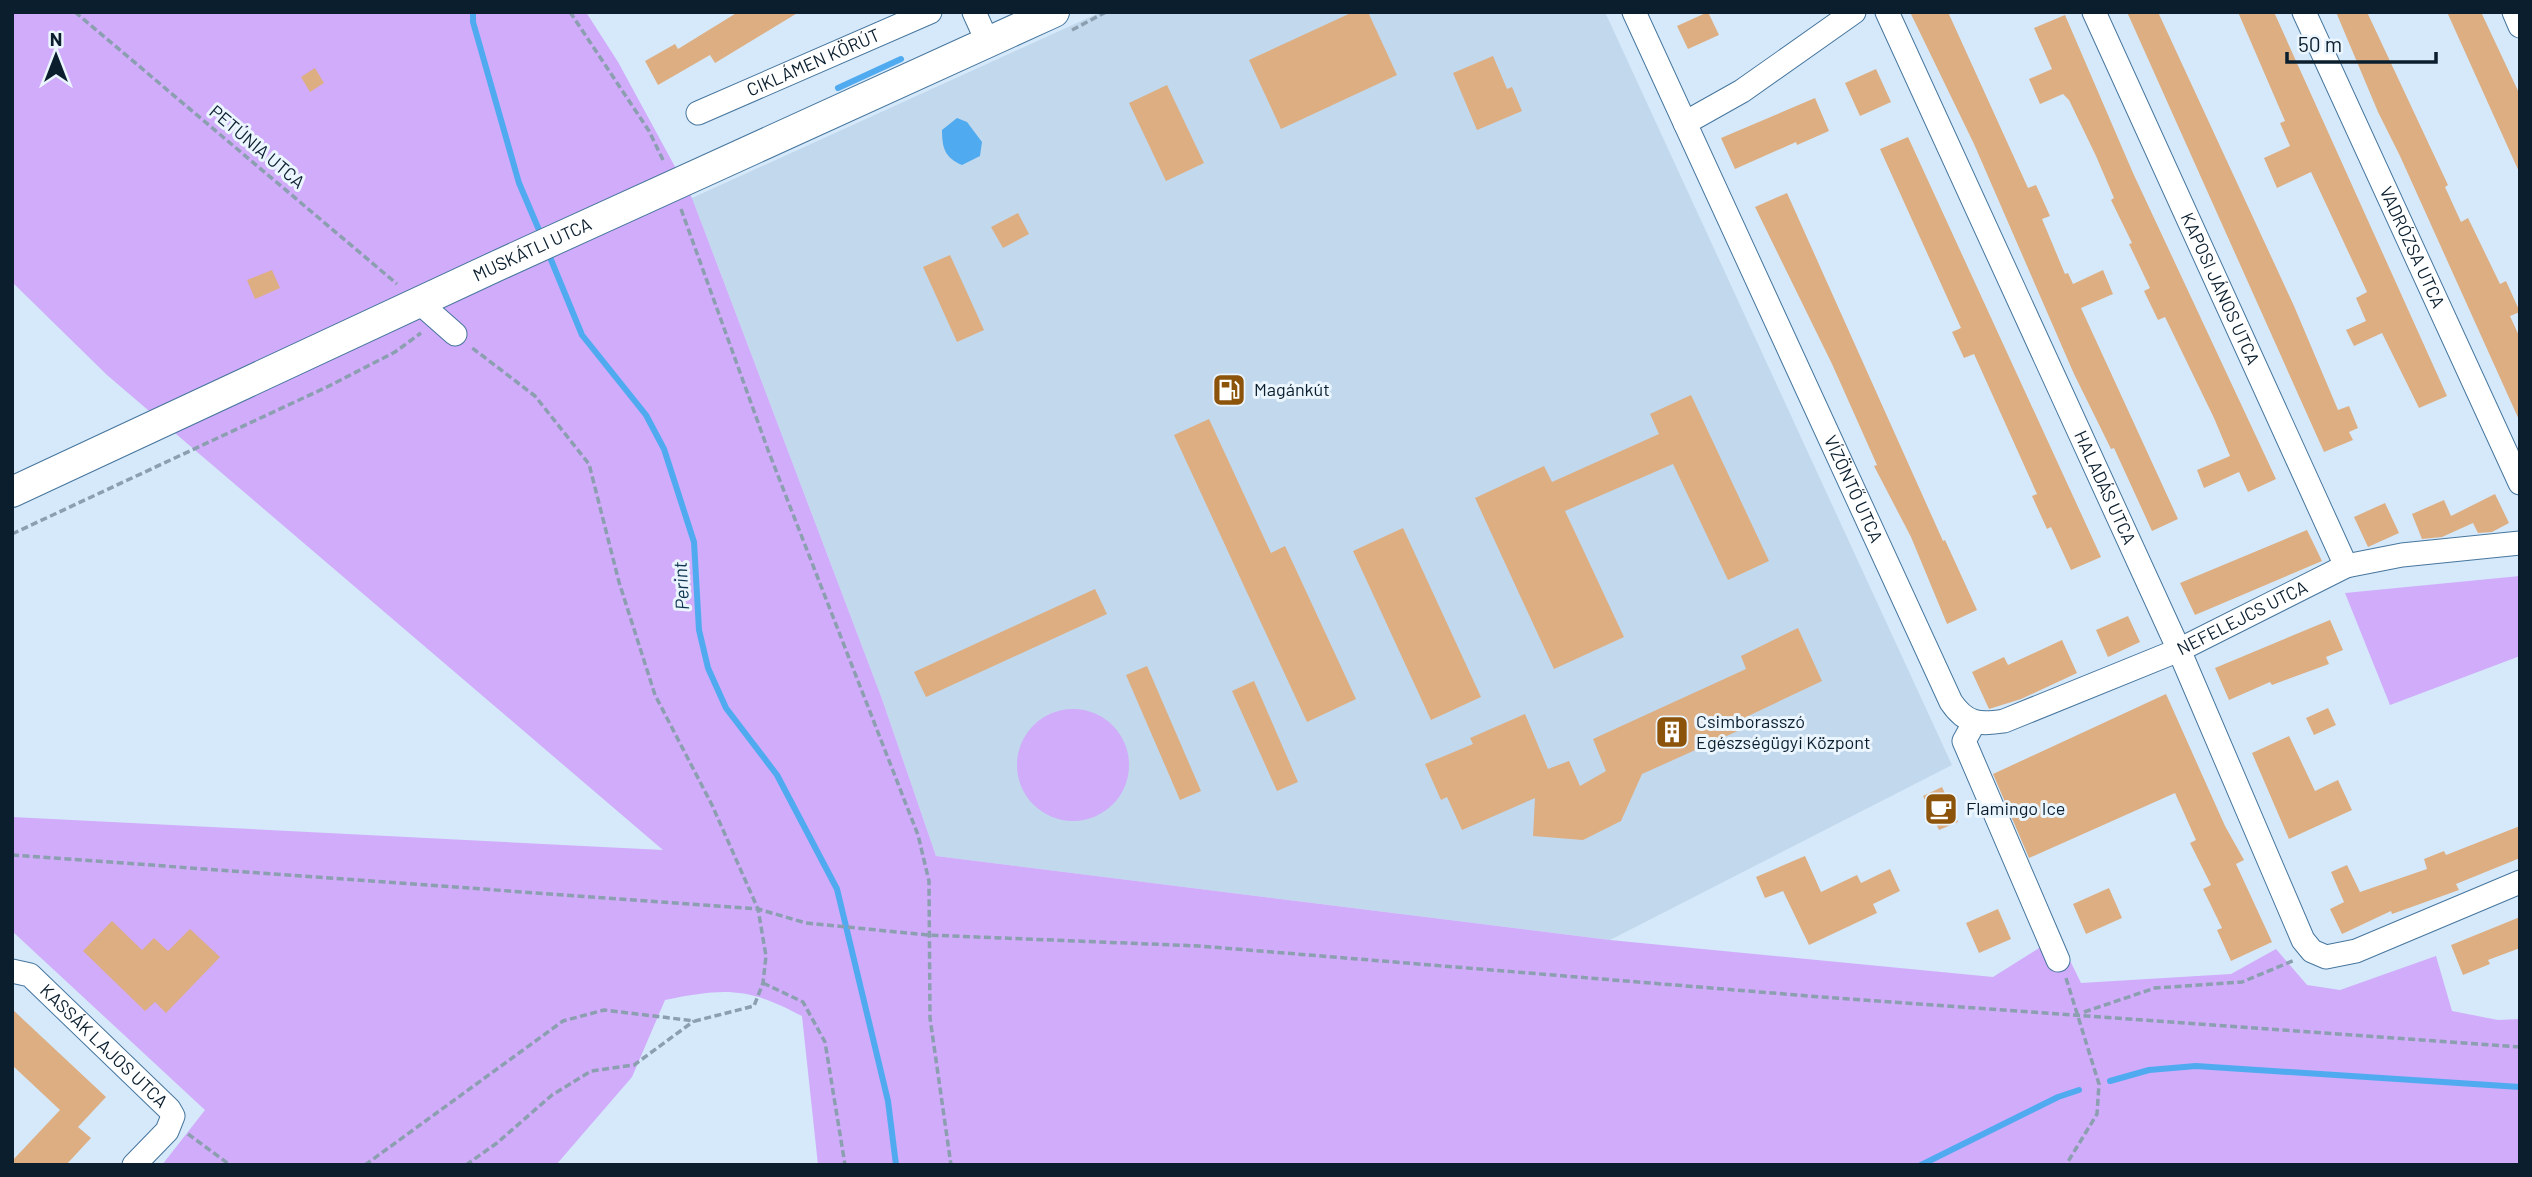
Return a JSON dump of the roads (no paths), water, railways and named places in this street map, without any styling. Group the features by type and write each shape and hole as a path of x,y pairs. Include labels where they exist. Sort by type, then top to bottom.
{"main road":[{"name":"MUSKÁTLI UTCA","path":"12,492 439,321 501,264 1054,12"}],"street":[{"name":"CIKLÁMEN KÖRÚT","path":"698,113 930,12"},
{"path":"974,12 988,43"},
{"name":"VÍZÖNTŐ UTCA","path":"1634,12 1951,702 1960,716 1974,723"},
{"path":"1685,123 1742,91 1854,12"},
{"name":"HALADÁS UTCA","path":"1887,12 2179,650 2303,940 2319,954 2356,951 2520,882"},
{"name":"KAPOSI JÁNOS UTCA","path":"2094,12 2346,566"},
{"name":"VADRÓZSA UTCA","path":"2304,12 2520,483"},
{"path":"2514,12 2520,26"},
{"name":"NEFELEJCS UTCA","path":"1974,723 2004,721 2179,650 2346,566 2402,555 2520,543"},
{"path":"1974,723 1964,741 2058,960"},
{"name":"KASSÁK LAJOS UTCA","path":"12,971 30,975 169,1108 172,1122 134,1165"}],"water":[{"path":"957,118 967,122 982,142 980,156 962,165 948,156 943,142 942,130"}],"waterway":[{"name":"Perint","path":"473,12 473,22 519,183 542,237"},
{"path":"838,88 901,59"},
{"name":"Perint","path":"547,250 582,335 646,415 664,449 694,542 699,630 708,668 726,708 777,775 837,889 888,1101 896,1165"},
{"path":"2110,1081 2149,1070 2196,1066 2520,1087"},
{"path":"1921,1165 2058,1097 2079,1090"}],"place":[{"name":"Magánkút","path":"1229,390"},
{"name":"Csimborasszó Egészségügyi Központ","path":"1672,732"},
{"name":"Flamingo Ice","path":"1941,809"}]}
